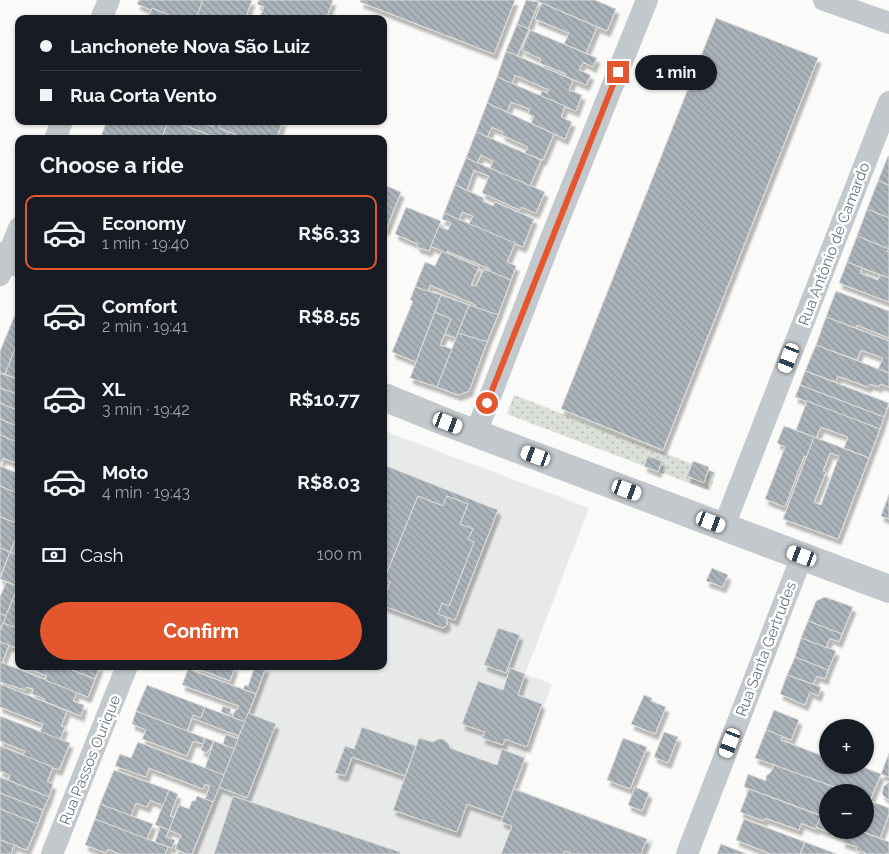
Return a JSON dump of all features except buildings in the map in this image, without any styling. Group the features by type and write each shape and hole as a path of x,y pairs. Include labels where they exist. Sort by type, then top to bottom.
{"street":[{"path":"102,15 108,0"},
{"path":"476,433 552,236 647,0"},
{"path":"824,0 889,24"},
{"name":"Rua Antônio de Camardo","path":"724,526 889,102"},
{"path":"6,263 15,239"},
{"path":"387,398 889,589"},
{"name":"Rua Santa Gertrudes","path":"687,854 802,556"},
{"name":"Rua Passos Ourique","path":"52,854 125,670"}],"shaded area":[{"path":"514,395 716,473 710,491 507,414"},
{"path":"387,432 589,508 525,674 552,684 514,788 654,841 649,854 192,854 265,670 387,670"}],"route":[{"path":"487,403 618,72"}]}
